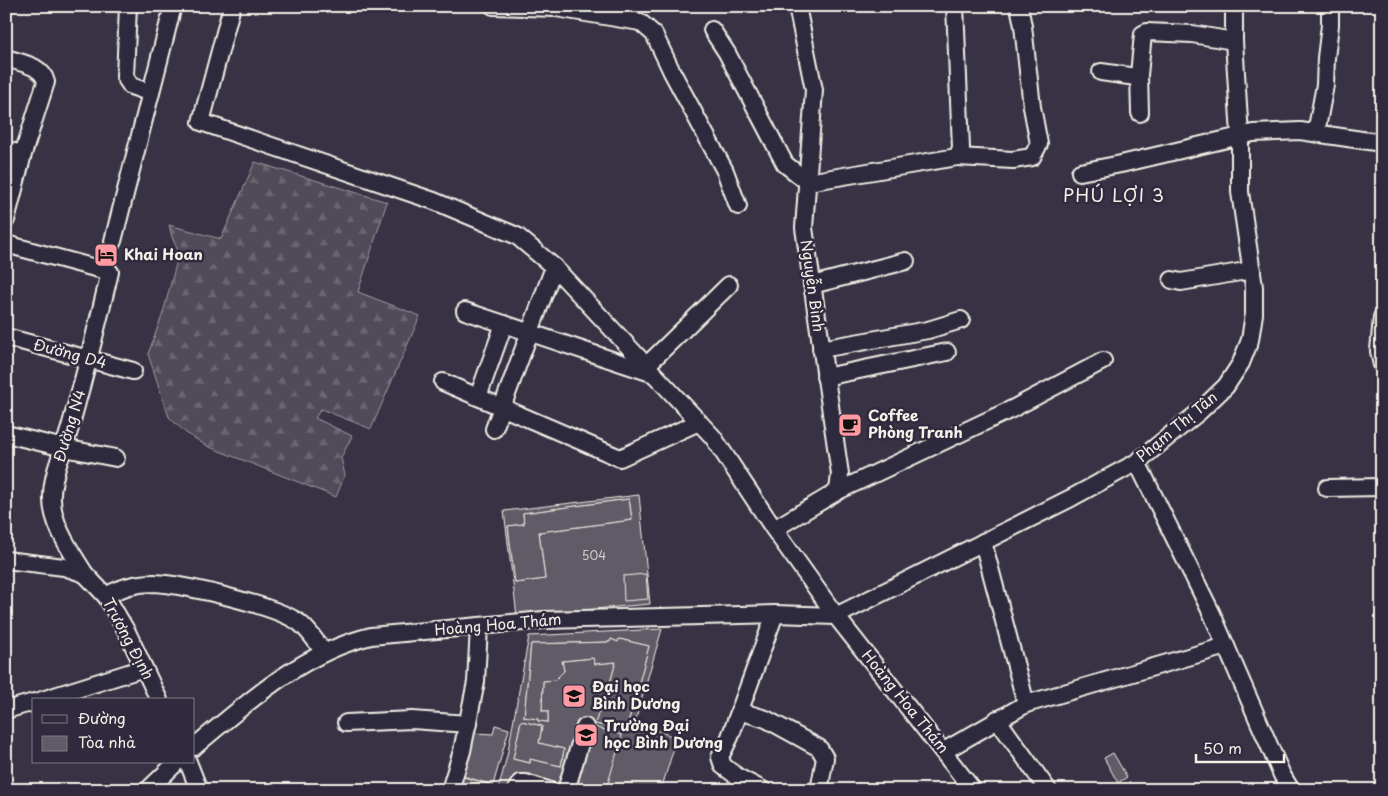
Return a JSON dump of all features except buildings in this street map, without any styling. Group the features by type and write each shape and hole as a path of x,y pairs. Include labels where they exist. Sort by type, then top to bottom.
{"street":[{"path":"128,6 125,77 131,86 151,93"},
{"path":"114,241 173,6"},
{"name":"Hoàng Hoa Thám","path":"232,6 201,122 434,201 518,236 554,267 713,437 774,529 836,616 974,790"},
{"path":"492,6 556,8 640,22 654,34 672,72 725,171 738,206"},
{"name":"Nguyễn Bình","path":"797,6 814,90 804,228 840,474 838,491"},
{"path":"955,6 961,140 961,148 957,157"},
{"path":"712,30 727,53 785,164 808,182 957,157 1013,160 1032,156 1039,144 1032,107 1019,6"},
{"name":"Phạm Thị Tân","path":"836,616 1071,498 1137,462 1199,412 1226,386 1241,363 1250,340 1254,314 1252,270 1240,192 1240,136 1234,41 1234,6"},
{"path":"1316,133 1324,85 1330,6"},
{"path":"1140,113 1138,75 1143,34 1147,32 1192,34 1234,41"},
{"path":"6,58 33,66 42,72 46,82 23,154 6,220"},
{"path":"1101,72 1136,77 1138,75"},
{"path":"1080,172 1263,132 1300,131 1382,142"},
{"path":"6,150 23,154"},
{"name":"Đường N4","path":"6,244 110,272 89,359 57,467 51,495 55,520 86,574"},
{"path":"812,285 906,261"},
{"path":"494,428 554,267"},
{"path":"1172,280 1181,282 1252,270"},
{"path":"465,311 649,370 729,285"},
{"path":"1382,317 1379,351 1382,365"},
{"path":"821,349 928,330 961,320"},
{"path":"478,397 504,324"},
{"name":"Đường D4","path":"6,337 133,371"},
{"path":"825,377 946,352"},
{"path":"774,529 838,491 1012,409 1103,362"},
{"path":"443,382 620,458 699,422"},
{"path":"6,434 116,458"},
{"path":"1137,462 1212,614 1282,775 1292,790"},
{"path":"1327,488 1382,487"},
{"path":"983,542 1026,704"},
{"path":"6,560 64,567 86,574"},
{"name":"Trương Định","path":"86,574 106,596 127,632 158,698"},
{"path":"106,596 122,587 154,583 240,601 284,614 302,625 324,652"},
{"path":"762,790 738,777 723,766 720,758 740,711 775,614"},
{"name":"Hoàng Hoa Thám","path":"195,746 266,688 324,652 352,640 371,636 544,620 775,614 836,616"},
{"path":"450,790 462,751 476,682 479,627"},
{"path":"944,751 1026,704 1226,646"},
{"path":"48,698 144,668"},
{"path":"6,710 32,703"},
{"path":"740,711 766,718 819,748 825,758 820,785 817,790"},
{"path":"997,719 1048,790"},
{"path":"346,723 412,720 468,724"},
{"path":"566,790 585,727"},
{"path":"148,790 175,764"},
{"path":"189,764 199,790"},
{"path":"516,790 520,783 548,790"}],"green space":[{"path":"255,162 387,202 358,292 420,316 371,429 321,409 315,418 352,436 341,458 345,475 336,497 207,446 186,433 169,417 148,354 163,313 179,253 169,225 221,239"}],"place":[{"name":"Khai Hoan","path":"106,255"},
{"name":"Coffee Phòng Tranh","path":"850,425"},
{"name":"Đại học Bình Dương","path":"574,696"},
{"name":"Trường Đại học Bình Dương","path":"586,735"}],"district":[{"name":"PHÚ LỢI 3","path":"1114,196"}]}
